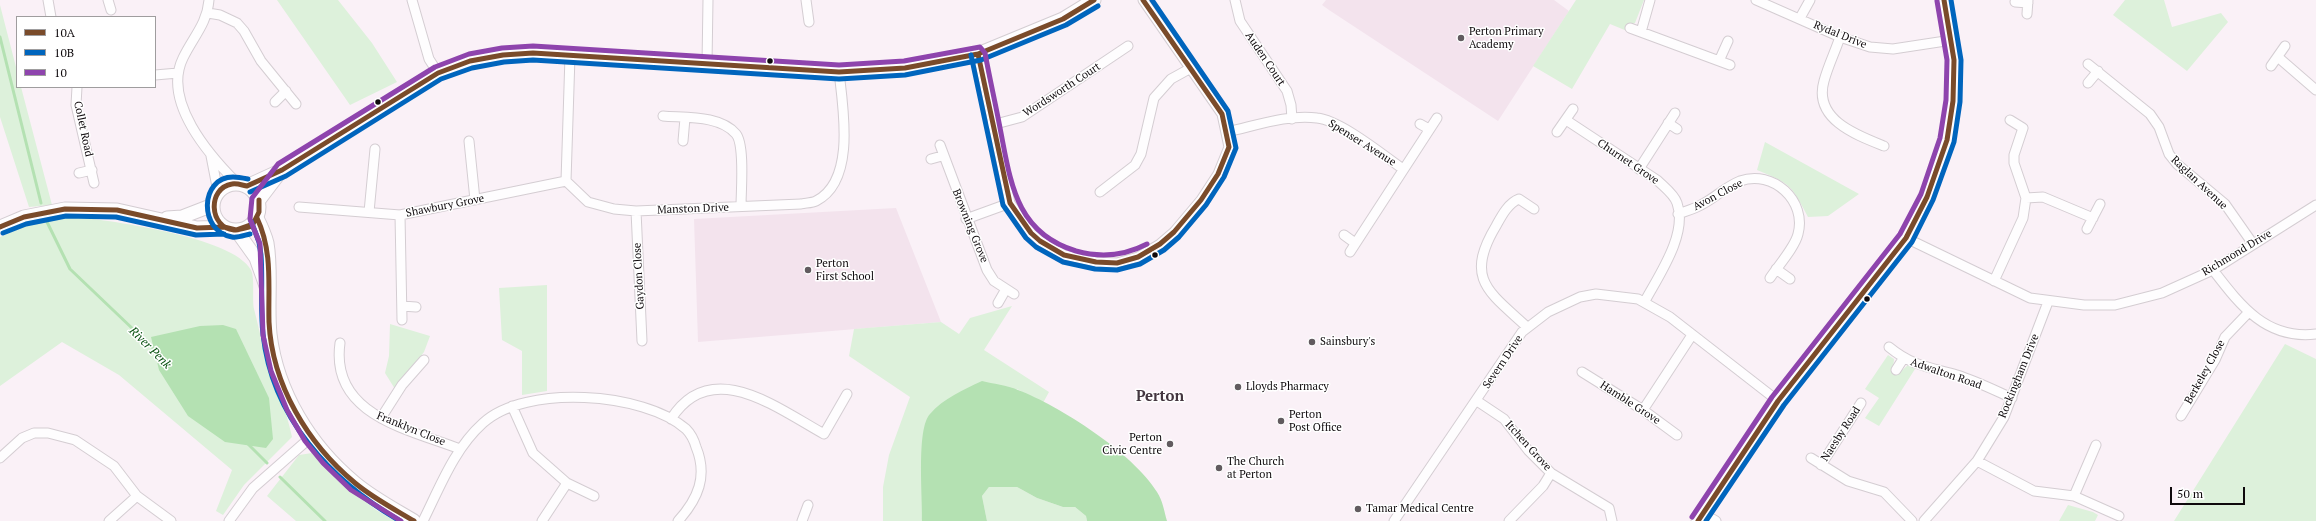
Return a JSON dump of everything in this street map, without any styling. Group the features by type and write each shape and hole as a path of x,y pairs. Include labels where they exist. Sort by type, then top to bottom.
{"street":[{"path":"48,0 51,16"},
{"path":"108,0 111,10"},
{"path":"0,227 24,217 65,209 117,210 197,228 230,229 248,227 257,218 260,206 259,200 253,190 242,184 211,156 193,129 183,106 179,89 178,73 183,58 199,33 208,13 209,0"},
{"path":"412,0 429,59 438,73"},
{"path":"707,64 708,0"},
{"path":"806,0 809,22"},
{"path":"268,292 256,258 230,229 216,218 213,205 218,192 226,185 242,184 282,170 438,73 470,61 503,55 534,53 839,72 905,68 978,54 1063,19 1094,0"},
{"path":"978,54 992,125 1010,203 1030,233 1040,241 1064,255 1096,262 1117,263 1138,257 1160,244 1174,232 1201,200 1225,161 1229,147 1222,114 1143,0"},
{"name":"Auden Court","path":"1235,0 1240,21 1287,91 1291,105 1292,119"},
{"path":"1641,32 1650,0"},
{"name":"Rydal Drive","path":"1756,0 1800,18 1840,37 1870,47 1886,49 1952,40"},
{"path":"1800,18 1810,0"},
{"path":"1716,521 1700,517 1778,400 1906,238 1927,197 1948,134 1954,80 1952,40 1944,0"},
{"path":"2015,2 2028,2 2027,14"},
{"path":"208,13 220,15 237,24 244,31 261,61 296,104"},
{"path":"1630,28 1730,65"},
{"path":"1840,37 1823,82 1822,95 1829,114 1843,127 1884,146"},
{"path":"1719,61 1728,41"},
{"name":"Wordsworth Court","path":"992,125 1022,117 1128,46"},
{"path":"2271,66 2279,58 2285,46"},
{"path":"566,181 570,56"},
{"path":"2279,58 2316,90"},
{"name":"Raglan Avenue","path":"2088,64 2150,114 2159,127 2169,154 2177,164 2225,204 2253,244"},
{"path":"1100,192 1135,164 1141,154 1154,98 1171,79 1191,68"},
{"path":"2088,83 2098,71"},
{"name":"Manston Drive","path":"566,181 594,205 636,211 801,204 815,201 828,191 841,169 844,127 839,72"},
{"path":"156,74 178,73"},
{"name":"Collet Road","path":"77,88 76,106 94,183"},
{"path":"275,102 286,91"},
{"path":"1557,132 1573,109"},
{"path":"1639,169 1675,113"},
{"path":"663,116 716,122 736,134 740,144 741,206"},
{"path":"684,141 685,118"},
{"name":"Spenser Avenue","path":"1227,132 1292,119 1318,118 1328,121 1403,169"},
{"name":"Spenser Avenue","path":"1350,252 1437,118"},
{"name":"Churnet Grove","path":"1566,120 1668,190 1677,203 1679,226 1672,250 1645,300"},
{"path":"1994,281 2022,218 2026,198 2014,163 2016,143 2022,128 2010,120"},
{"path":"1668,123 1677,129"},
{"path":"1420,124 1429,129"},
{"path":"469,141 475,200"},
{"name":"Browning Grove","path":"940,145 942,156 987,270 994,281 1010,292 998,303"},
{"path":"369,212 375,148"},
{"path":"211,156 218,192"},
{"path":"931,159 942,156"},
{"name":"Collet Road","path":"79,173 92,170"},
{"path":"259,200 282,170"},
{"name":"Avon Close","path":"1678,214 1702,205 1741,181 1760,178 1771,181 1784,189 1791,197 1801,219 1798,236 1770,278"},
{"name":"Shawbury Grove","path":"299,207 400,215 566,181"},
{"path":"2026,198 2043,197 2093,218"},
{"path":"1527,327 1487,288 1482,279 1481,260 1485,244 1510,205 1519,199 1534,209"},
{"path":"966,219 1010,203"},
{"path":"2088,229 2100,204"},
{"path":"160,219 182,217 213,205"},
{"name":"Richmond Drive","path":"1906,238 2030,298 2048,302 2115,305 2162,293 2213,270 2316,205"},
{"name":"Gaydon Close","path":"636,211 642,341"},
{"path":"400,215 402,320"},
{"path":"257,218 267,242 270,334 278,369 293,407 311,437 328,458 355,484 414,521"},
{"path":"1344,235 1355,243"},
{"path":"1776,269 1790,279"},
{"path":"2213,270 2248,313 2259,321 2286,332 2308,335 2316,334"},
{"name":"Severn Drive","path":"1394,521 1527,327 1548,312 1580,297 1596,294 1612,294 1645,300 1670,317 1778,400"},
{"name":"Rockingham Drive","path":"1924,521 1977,461 2004,417 2048,302"},
{"path":"402,306 416,308"},
{"name":"Berkeley Close","path":"2181,416 2215,360 2225,337 2248,313"},
{"path":"1643,410 1692,335"},
{"name":"Franklyn Close","path":"340,343 338,355 347,388 368,411 381,418 460,449"},
{"name":"Adwalton Road","path":"1889,346 1903,358 1923,366 1958,376 2012,398"},
{"name":"Adwalton Road","path":"1896,370 1903,358"},
{"path":"381,418 402,385 424,360"},
{"name":"Hamble Grove","path":"1582,372 1643,410 1677,435"},
{"path":"671,419 683,402 693,395 717,388 736,390 757,397 824,434 847,394"},
{"path":"423,521 460,449 483,423 495,414 526,401 586,398 624,404 661,413 686,430 693,438 701,458 703,473 696,497 678,521"},
{"name":"Itchen Grove","path":"1476,401 1504,419 1528,450 1551,473 1609,508 1612,521"},
{"name":"Naesby Road","path":"1821,465 1861,403"},
{"path":"512,406 533,453 544,465 567,483 594,496"},
{"path":"0,458 22,438 34,433 60,435 75,440 108,461 137,496 171,521"},
{"path":"229,521 253,488 311,437"},
{"path":"2074,496 2096,445"},
{"name":"Naesby Road","path":"1811,458 1848,481 1884,492 1912,521"},
{"path":"1977,461 2034,490 2074,496 2118,516"},
{"path":"1510,521 1543,486 1551,473"},
{"path":"542,521 567,483"},
{"path":"109,521 137,496"},
{"path":"803,521 808,505"}],"shaded area":[{"path":"277,0 338,0 372,43 397,82 350,105"},
{"name":"Perton Primary Academy","path":"1326,0 1554,0 1569,11 1498,121 1329,10 1322,5"},
{"path":"1576,0 1644,0 1635,23 1630,25 1627,31 1610,24 1572,89 1533,66"},
{"path":"2125,0 2164,0 2172,27 2221,13 2228,22 2187,71 2113,15"},
{"path":"0,5 16,67 16,88 21,88 52,205 29,207 0,117"},
{"path":"1765,142 1859,194 1828,216 1808,217 1798,198 1789,187 1777,179 1757,170"},
{"name":"Perton First School","path":"896,208 941,322 698,342 694,219"},
{"path":"69,216 138,226 195,239 220,248 239,258 251,270 253,278 254,309 265,353 287,416 292,437 244,485 223,515 216,511 232,470 119,375 62,342 0,386 0,237 30,224"},
{"path":"547,285 547,391 522,395 522,351 502,340 499,288"},
{"path":"1012,306 984,350 1049,392 1043,403 1017,389 922,489 922,521 883,521 883,487 889,455 910,397 849,356 854,329 941,322 959,334 970,318"},
{"path":"390,324 430,336 424,352 395,389 385,373 389,356"},
{"path":"223,325 236,329 269,398 273,439 266,448 225,442 188,416 159,370 151,337 200,326"},
{"path":"2285,344 2316,359 2316,521 2174,521"},
{"path":"1888,355 1894,359 1893,370 1899,373 1908,365 1915,369 1879,426 1865,418 1879,398 1865,389"},
{"path":"982,381 1009,387 1035,397 1074,419 1114,447 1146,477 1157,492 1162,502 1167,521 1087,521 1086,516 1075,507 1063,507 1037,498 1017,487 989,487 982,496 987,521 922,521 921,464 923,434 926,422 930,414 941,403"},
{"path":"312,453 376,510 395,521 296,521 267,496 299,455"},
{"path":"989,487 1017,487 1037,498 1063,507 1075,507 1086,516 1087,521 987,521 982,496"},
{"path":"2068,505 2093,512 2098,515 2095,521 2059,521"}],"waterway":[{"name":"River Penk","path":"0,37 41,203"},
{"name":"River Penk","path":"47,222 70,269 156,351"},
{"name":"River Penk","path":"247,443 267,463"},
{"name":"River Penk","path":"280,477 325,521"}],"transit line":[{"name":"10A","path":"247,186 282,170 438,73 470,61 503,55 533,53 839,72 905,68 978,54 1063,19 1094,0"},
{"name":"10A","path":"978,54 1010,203 1031,233 1040,241 1064,255 1096,262 1117,263 1138,257 1160,244 1174,232 1201,200 1218,174 1229,147 1222,114 1143,0"},
{"name":"10B","path":"971,55 1003,205 1026,238 1036,247 1063,262 1095,269 1117,270 1140,264 1164,250 1179,237 1206,205 1224,177 1236,148 1228,111 1152,0"},
{"name":"10A","path":"1698,521 1778,401 1906,238 1927,197 1947,140 1953,101 1954,60 1944,0"},
{"name":"10B","path":"1706,521 1784,405 1912,242 1933,200 1954,142 1960,102 1961,60 1951,0"},
{"name":"10","path":"1692,517 1772,397 1900,234 1921,194 1940,138 1946,100 1947,60 1937,1"},
{"name":"10B","path":"250,192 286,176 441,79 472,68 504,62 533,60 839,79 905,75 981,60 1066,25 1098,6"},
{"name":"10","path":"401,521 351,490 323,463 305,441 287,410 271,371 263,335 260,244 250,219 252,198 278,164 435,67 469,54 502,48 533,46 839,65 904,61 980,47 985,53 1009,171 1020,205 1029,219 1041,232 1056,243 1076,251 1094,255 1112,255 1130,251 1147,244"},
{"name":"10B","path":"248,179 239,177 222,179 214,186 209,194 207,205 213,225 221,233 232,237 250,234"},
{"name":"10A","path":"247,186 234,184 224,187 218,193 214,208 220,223 226,228 234,230 249,227"},
{"name":"10A","path":"0,227 24,217 65,209 117,210 197,228 224,227 236,230 253,224 259,212 259,200"},
{"name":"10B","path":"3,233 26,224 66,216 116,217 196,235 224,234"},
{"name":"10A","path":"257,218 268,256 269,322 272,345 277,368 285,390 296,412 308,432 322,450 355,483 369,494 414,521"},
{"name":"10B","path":"251,221 259,242 261,255 263,334 269,364 278,393 292,419 309,444 328,466 374,505 400,521"}],"place":[{"name":"Perton Primary Academy","path":"1461,38"},
{"name":"Perton First School","path":"808,270"},
{"name":"Sainsbury's","path":"1312,342"},
{"name":"Lloyds Pharmacy","path":"1238,387"},
{"name":"Perton Post Office","path":"1281,421"},
{"name":"Perton Civic Centre","path":"1170,444"},
{"name":"The Church at Perton","path":"1219,468"},
{"name":"Tamar Medical Centre","path":"1358,509"}],"district":[{"name":"Perton","path":"1160,397"}]}
